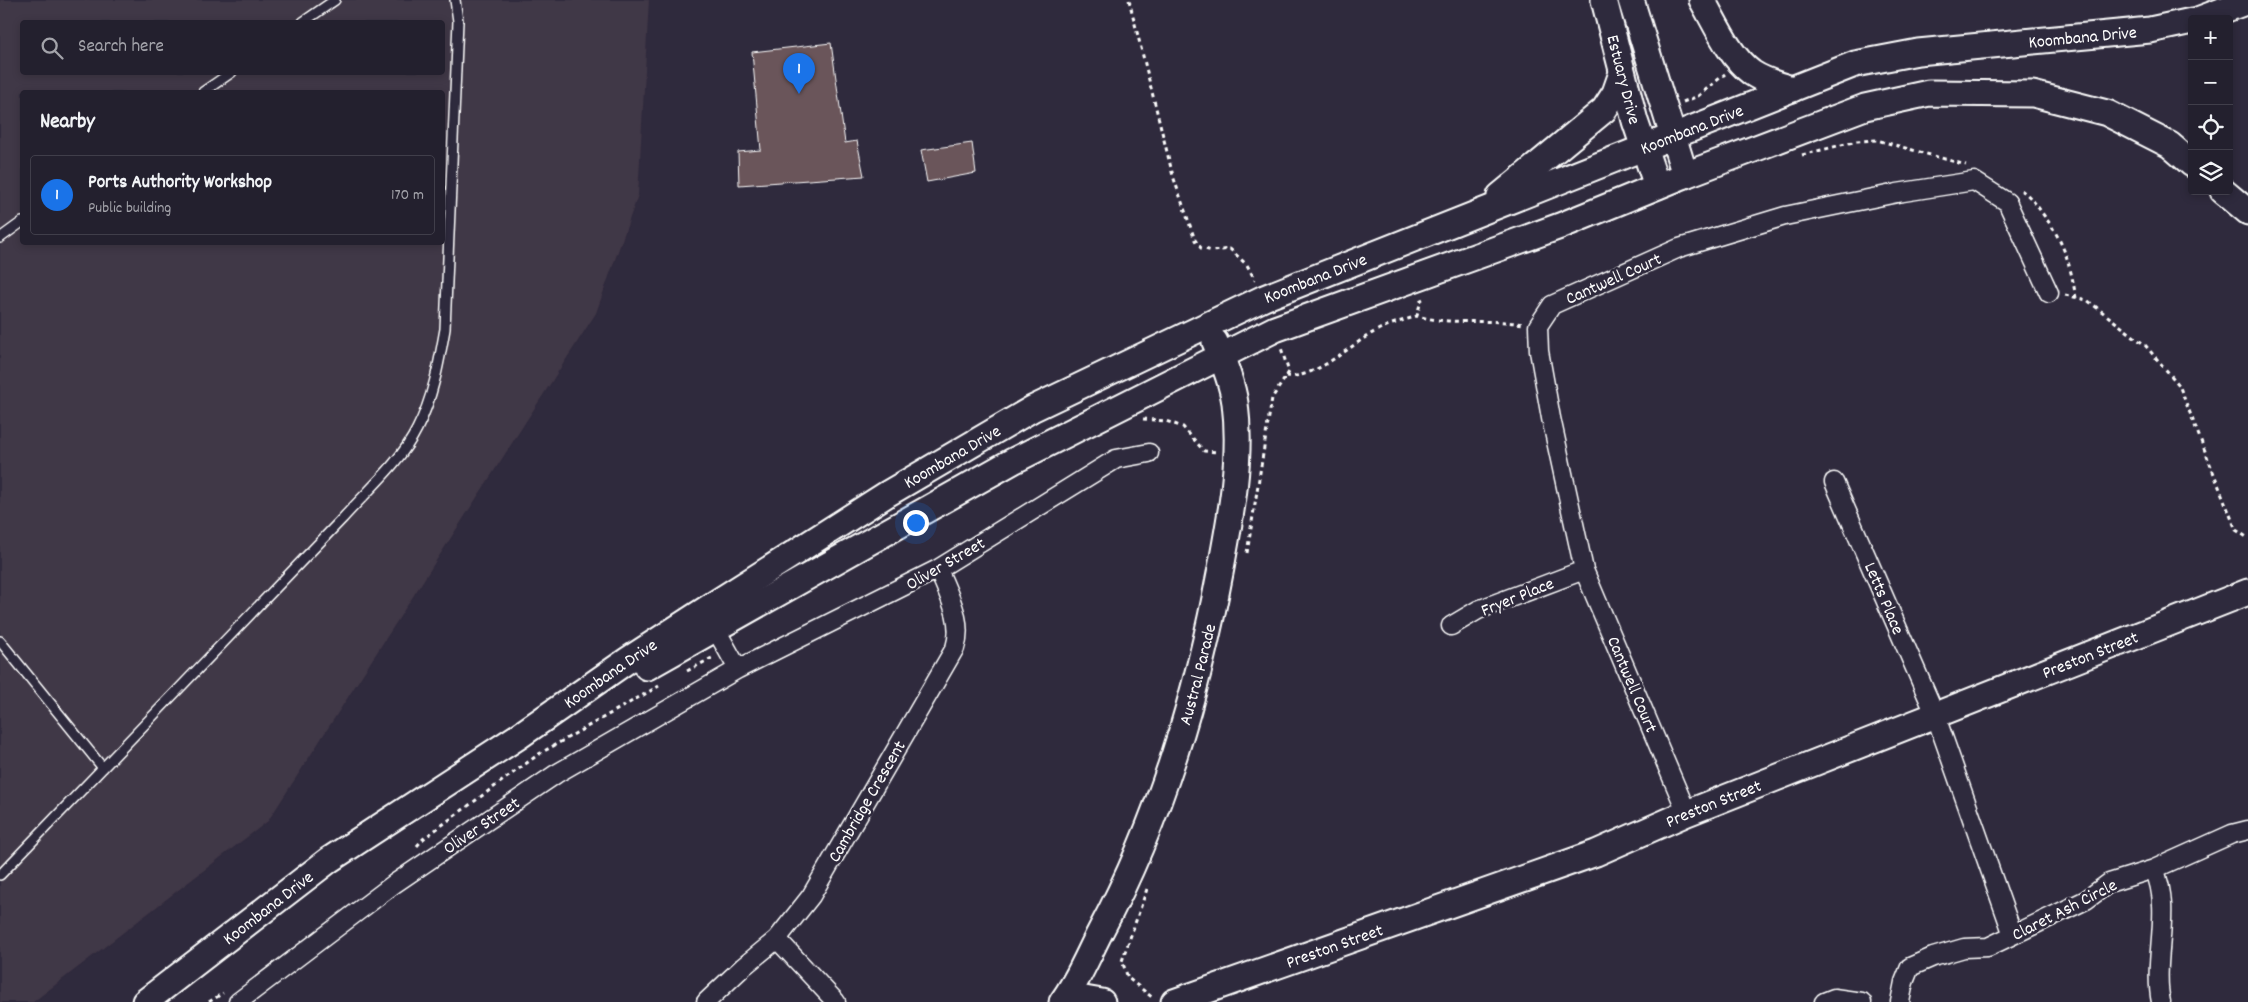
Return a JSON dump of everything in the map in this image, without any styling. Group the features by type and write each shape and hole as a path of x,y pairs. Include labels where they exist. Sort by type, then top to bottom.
{"main road":[{"name":"Estuary Drive","path":"1604,0 1622,73 1644,147 1658,186"},
{"name":"Estuary Drive","path":"1631,0 1685,175"},
{"path":"1702,0 1730,48 1752,72 1767,81 1792,89"},
{"path":"2211,15 2248,1"},
{"name":"Koombana Drive","path":"710,618 887,494 1024,413 1264,298 1855,64 1918,52 2150,30 2188,22"},
{"path":"1482,211 1604,110 1614,93 1622,73"},
{"name":"Koombana Drive","path":"145,1002 329,860 519,736 628,660 1013,461 1275,329 1560,226 1685,175 1865,107 1929,94 2033,94 2107,113 2170,145 2188,161"},
{"name":"Austral Parade","path":"1065,999 1140,852 1166,783 1190,709 1210,630 1231,506 1236,453 1235,402 1221,357 1208,326"},
{"name":"Preston Street","path":"1174,1002 1596,853 1687,813 2248,592"},
{"path":"1065,999 1102,1002"}],"street":[{"name":"Cantwell Court","path":"1687,813 1584,570 1551,418 1539,351 1538,326 1552,305 1679,248 1784,216 1897,193 1974,181 2007,202 2049,293"},
{"name":"Oliver Street","path":"238,1002 394,884 556,774 738,669 938,569 1116,459 1149,454"},
{"name":"Letts Place","path":"1834,482 1935,714 2013,935"},
{"name":"Cambridge Crescent","path":"706,1002 777,939 811,896 954,648 959,636 957,618 938,569"},
{"name":"Fryer Place","path":"1451,626 1478,610 1584,570"},
{"path":"710,618 738,669"},
{"name":"Claret Ash Circle","path":"1900,1002 1904,982 1910,967 1933,957 1964,948 1988,947 2086,900 2109,883 2154,869 2232,834 2248,830"},
{"path":"2154,869 2161,885 2163,906 2159,969 2161,1002"},
{"path":"777,939 836,1002"},
{"path":"1824,1002 1834,998 1862,1002"}],"lane":[{"path":"306,20 334,0"},
{"path":"0,875 343,518 398,458 417,430 429,401 439,364 446,309 458,21 455,0"},
{"path":"206,90 228,75"},
{"path":"0,238 20,223"},
{"path":"0,640 103,768"}],"path":[{"path":"1129,0 1173,176 1195,240 1201,248 1212,252 1230,248 1247,265 1264,298"},
{"path":"1683,102 1694,98 1728,72"},
{"path":"1694,98 1697,106"},
{"path":"2049,293 2087,300 2145,345 2179,385 2236,530 2248,538"},
{"path":"1417,316 1421,300 1430,296"},
{"path":"1286,376 1295,377 1324,365 1377,330 1417,316 1448,322 1502,321 1538,326"},
{"path":"1246,558 1272,398 1289,372 1275,329"},
{"path":"1149,883 1122,961 1128,978 1157,1002"}],"shaded area":[{"path":"0,0 649,0 638,195 596,313 268,821 33,1002 0,1002"}],"building":[{"path":"831,43 845,143 857,141 864,176 739,185 738,152 761,150 752,52"},
{"path":"972,143 976,173 927,182 921,150"}],"place":[{"name":"Ports Authority Workshop","path":"799,94"}]}
